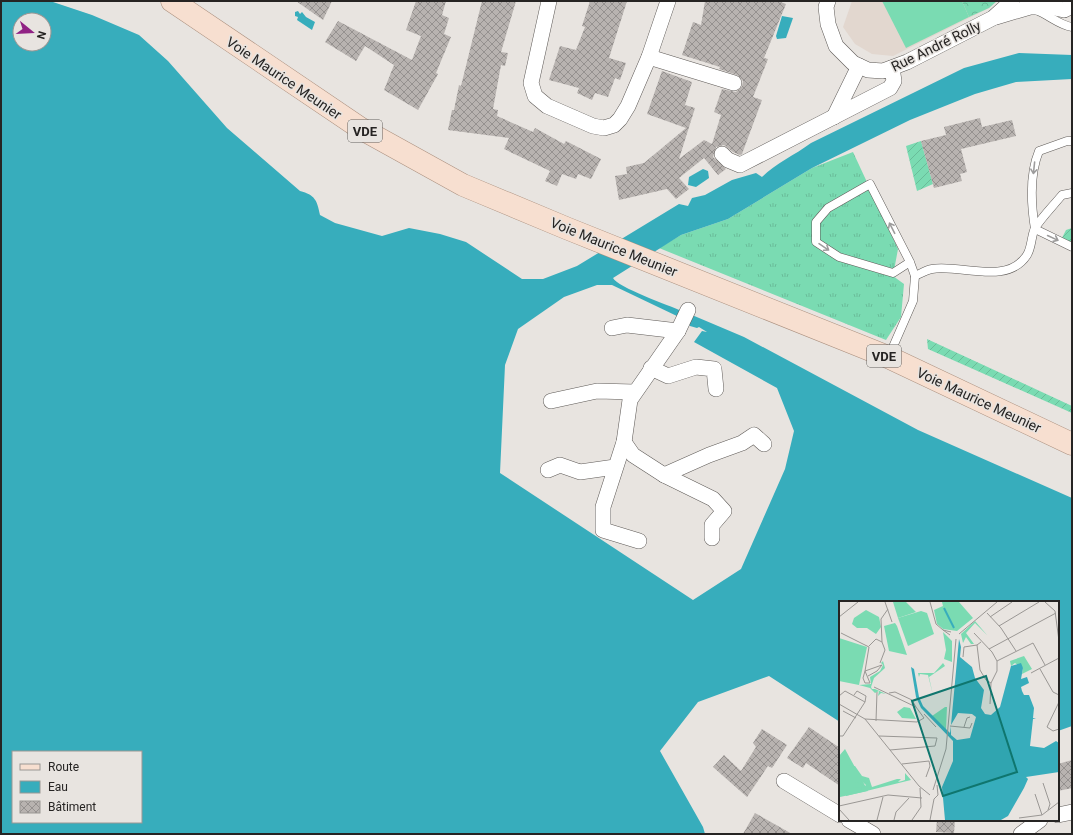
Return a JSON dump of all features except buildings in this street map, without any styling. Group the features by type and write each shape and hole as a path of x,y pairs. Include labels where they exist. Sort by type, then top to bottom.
{"main road":[{"name":"Voie Maurice Meunier","path":"173,3 360,128 463,185 566,228 888,357 1072,444"}],"street":[{"path":"549,1 530,83 535,96 547,106 593,126 604,128 614,125 620,119 628,106 649,57 668,1"},
{"name":"Rue André Rolly","path":"828,1 827,13 832,37 843,55 859,66 868,70 883,71 907,62 993,18 1012,1"},
{"path":"993,18 1030,7 1064,10 1072,6"},
{"path":"649,57 734,83"},
{"path":"834,117 859,66"},
{"path":"722,154 728,160 740,165 890,88 894,81 892,68"},
{"path":"639,541 603,530 603,508 624,442 630,400 634,392 678,331 688,310"},
{"path":"612,328 627,325 678,331"},
{"path":"651,368 668,376 696,367 714,369 716,389"},
{"path":"551,401 597,391 634,392"},
{"path":"664,475 708,456 742,444 754,435 764,444"},
{"path":"624,442 633,455 664,475 713,499 724,511 712,525 712,538"},
{"path":"548,470 560,465 580,472 615,467"},
{"path":"784,781 839,813"},
{"path":"1059,815 1072,812"},
{"path":"851,821 873,834"},
{"path":"1021,834 1039,821"}],"lane":[{"path":"1030,7 1050,16 1063,26 1072,27"},
{"path":"1035,229 1031,205 1034,163 1039,151 1067,141 1072,141"},
{"path":"888,357 913,301 915,276 910,262 870,184 828,208 816,222 816,242 840,257 893,273 910,262"},
{"path":"915,276 931,269 951,268 996,272 1019,263 1028,254 1035,229 1062,195 1072,193"},
{"path":"1035,229 1072,247"}],"shaded area":[{"path":"852,1 997,1 989,8 893,56 872,54 855,44 843,27"}],"green space":[{"path":"882,1 962,1 969,17 906,48"},
{"path":"962,1 997,1 989,8 969,17"},
{"path":"921,141 933,184 917,191 906,146"},
{"path":"853,152 898,249 893,276 904,284 901,317 886,340 659,248 681,235 728,219 812,168"},
{"path":"1072,228 1072,241 1059,244 1066,230"},
{"path":"927,339 1072,406 1072,413 928,349"}],"water":[{"path":"1,1 50,1 92,15 139,35 168,61 227,128 300,191 312,196 318,205 320,215 335,223 382,236 409,228 440,234 466,242 522,279 543,279 577,266 679,204 688,206 692,198 705,195 732,180 756,173 762,177 773,167 811,143 964,68 1019,53 1072,55 1072,79 1016,82 975,94 910,120 812,168 728,219 681,235 613,278 633,291 682,311 679,317 612,285 597,285 564,297 518,329 505,365 500,473 693,600 741,569 785,469 794,431 777,388 694,342 702,331 707,332 699,327 697,328 690,326 687,321 692,315 744,337 918,430 1072,498 1072,726 1059,731 1059,601 839,601 839,721 769,676 698,702 660,751 703,827 705,834 1,834"},
{"path":"298,11 300,14 302,12 306,17 315,22 312,30 297,20 298,17 295,16 295,12"},
{"path":"782,16 793,18 786,38 777,39 776,36"},
{"path":"703,169 708,171 709,178 696,187 688,185 689,177"}]}
